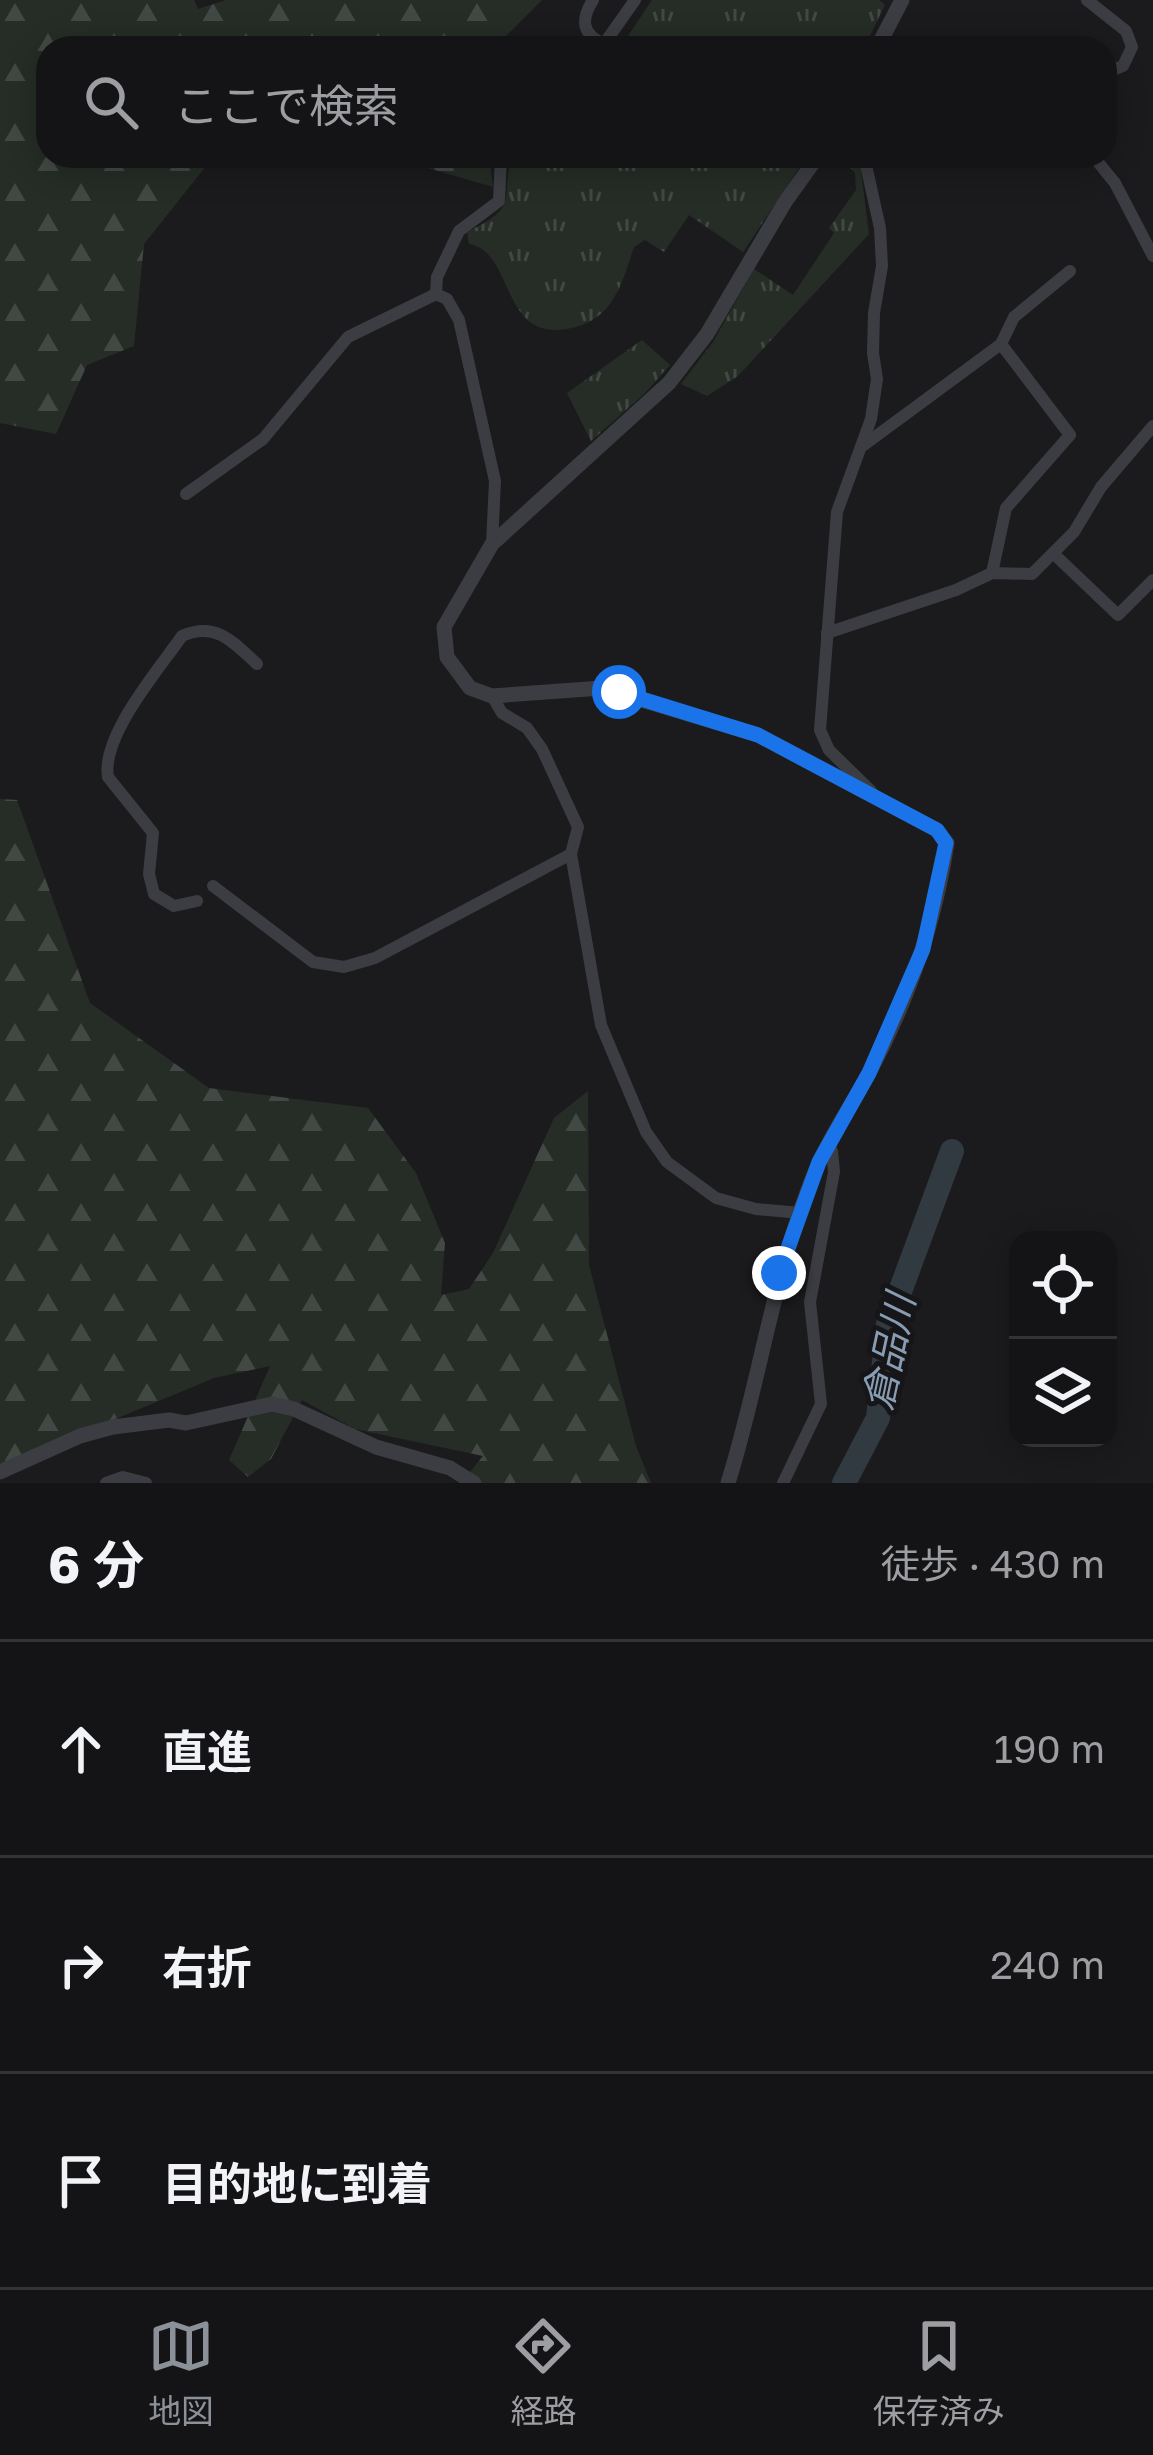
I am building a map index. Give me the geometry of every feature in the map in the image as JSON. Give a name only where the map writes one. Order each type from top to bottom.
[{"type":"street","points":[[591,36],[585,14],[593,0]]},
{"type":"street","points":[[612,36],[634,0]]},
{"type":"street","points":[[883,36],[902,0]]},
{"type":"street","points":[[1087,0],[1112,18],[1130,40],[1132,47],[1117,68]]},
{"type":"street","points":[[436,294],[437,277],[459,231],[499,201],[500,168]]},
{"type":"street","points":[[728,1483],[749,1417],[779,1273],[828,1147],[869,1073],[923,949],[946,843],[937,830],[758,735],[619,692],[584,689],[492,696],[470,688],[447,657],[444,627],[492,544],[669,383],[707,334],[809,168]]},
{"type":"street","points":[[868,168],[882,266],[872,353],[877,379],[863,446],[837,512],[820,730],[829,750],[876,796]]},
{"type":"street","points":[[1103,168],[1153,256]]},
{"type":"street","points":[[863,446],[1001,344],[1014,317],[1070,271]]},
{"type":"street","points":[[185,494],[263,439],[348,338],[436,294]]},
{"type":"street","points":[[436,294],[446,299],[459,320],[495,481],[492,544]]},
{"type":"street","points":[[992,573],[1006,508],[1070,434],[1001,344]]},
{"type":"street","points":[[827,633],[956,590],[992,573],[1033,574],[1055,555],[1101,487],[1153,426]]},
{"type":"street","points":[[1055,555],[1118,615],[1153,580]]},
{"type":"street","points":[[197,902],[174,906],[154,893],[149,874],[153,833],[108,778],[106,768],[126,718],[182,636],[195,630],[226,635],[256,664]]},
{"type":"street","points":[[492,696],[502,712],[526,728],[542,749],[578,827],[571,854],[601,1025],[646,1132],[667,1162],[716,1198],[756,1209],[801,1213]]},
{"type":"street","points":[[213,886],[313,962],[344,967],[375,958],[571,854]]},
{"type":"street","points":[[784,1483],[820,1404],[809,1302],[834,1172],[828,1147]]},
{"type":"street","points":[[0,1472],[80,1436],[113,1427],[170,1420],[186,1423],[272,1404],[294,1409],[376,1447],[450,1468],[475,1483]]},
{"type":"street","points":[[106,1483],[122,1477],[146,1483]]},
{"type":"green space","points":[[0,0],[194,0],[198,9],[226,0],[542,0],[506,36],[36,36],[36,168],[204,168],[144,244],[134,346],[87,365],[56,434],[0,423]]},
{"type":"green space","points":[[652,0],[879,0],[885,5],[870,36],[628,36]]},
{"type":"green space","points":[[428,168],[491,168],[493,187]]},
{"type":"green space","points":[[799,168],[743,252],[689,215],[664,252],[645,240],[634,247],[615,296],[600,315],[576,327],[551,330],[533,324],[521,312],[495,263],[469,244],[467,232],[502,208],[509,171]]},
{"type":"green space","points":[[850,168],[861,168],[869,234],[738,376],[707,396],[681,384],[713,342],[754,269],[793,295],[834,233],[829,228],[856,190]]},
{"type":"green space","points":[[642,340],[670,365],[591,441],[567,393]]},
{"type":"green space","points":[[0,799],[17,800],[90,1003],[209,1088],[368,1108],[416,1173],[445,1243],[441,1295],[469,1289],[493,1253],[554,1118],[588,1091],[589,1265],[636,1446],[651,1483],[461,1483],[483,1456],[355,1429],[302,1400],[271,1459],[248,1477],[229,1460],[270,1366],[214,1378],[0,1467]]},
{"type":"waterway","name":"倉品川","points":[[844,1483],[878,1418],[888,1324],[952,1151]]},
{"type":"route","points":[[619,692],[786,747],[937,830],[946,843],[923,949],[869,1073],[819,1162],[779,1273]]}]
